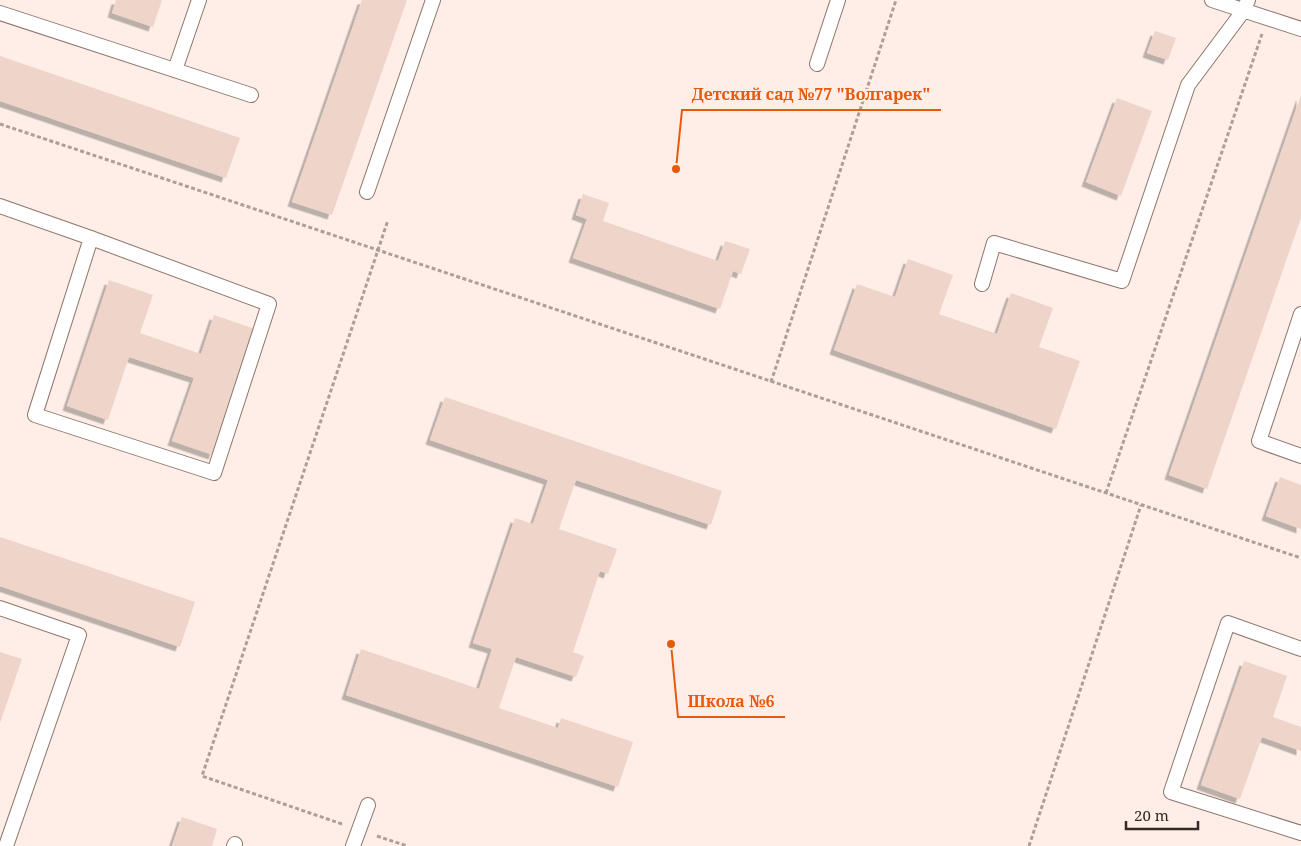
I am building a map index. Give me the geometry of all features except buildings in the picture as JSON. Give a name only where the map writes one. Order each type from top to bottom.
[{"type":"lane","points":[[174,70],[199,0]]},
{"type":"lane","points":[[367,192],[434,0]]},
{"type":"lane","points":[[817,64],[838,0]]},
{"type":"lane","points":[[1212,0],[1246,5],[1268,18],[1301,29]]},
{"type":"lane","points":[[982,284],[994,243],[1122,281],[1188,85],[1246,5]]},
{"type":"lane","points":[[0,13],[250,95]]},
{"type":"lane","points":[[0,206],[91,238],[269,304],[214,473],[35,415],[91,238]]},
{"type":"lane","points":[[1301,314],[1259,441],[1301,456]]},
{"type":"lane","points":[[0,608],[79,635],[6,846]]},
{"type":"lane","points":[[1301,649],[1228,622],[1171,792],[1301,833]]},
{"type":"lane","points":[[353,846],[368,805]]},
{"type":"path","points":[[771,382],[896,0]]},
{"type":"path","points":[[1106,493],[1268,18]]},
{"type":"path","points":[[0,124],[1301,558]]},
{"type":"path","points":[[388,220],[202,776],[407,846]]},
{"type":"path","points":[[1029,846],[1141,505]]},
{"type":"place","name":"Детский сад №77 \"Волгарек\"","points":[[676,169]]},
{"type":"place","name":"Школа №6","points":[[671,644]]}]
